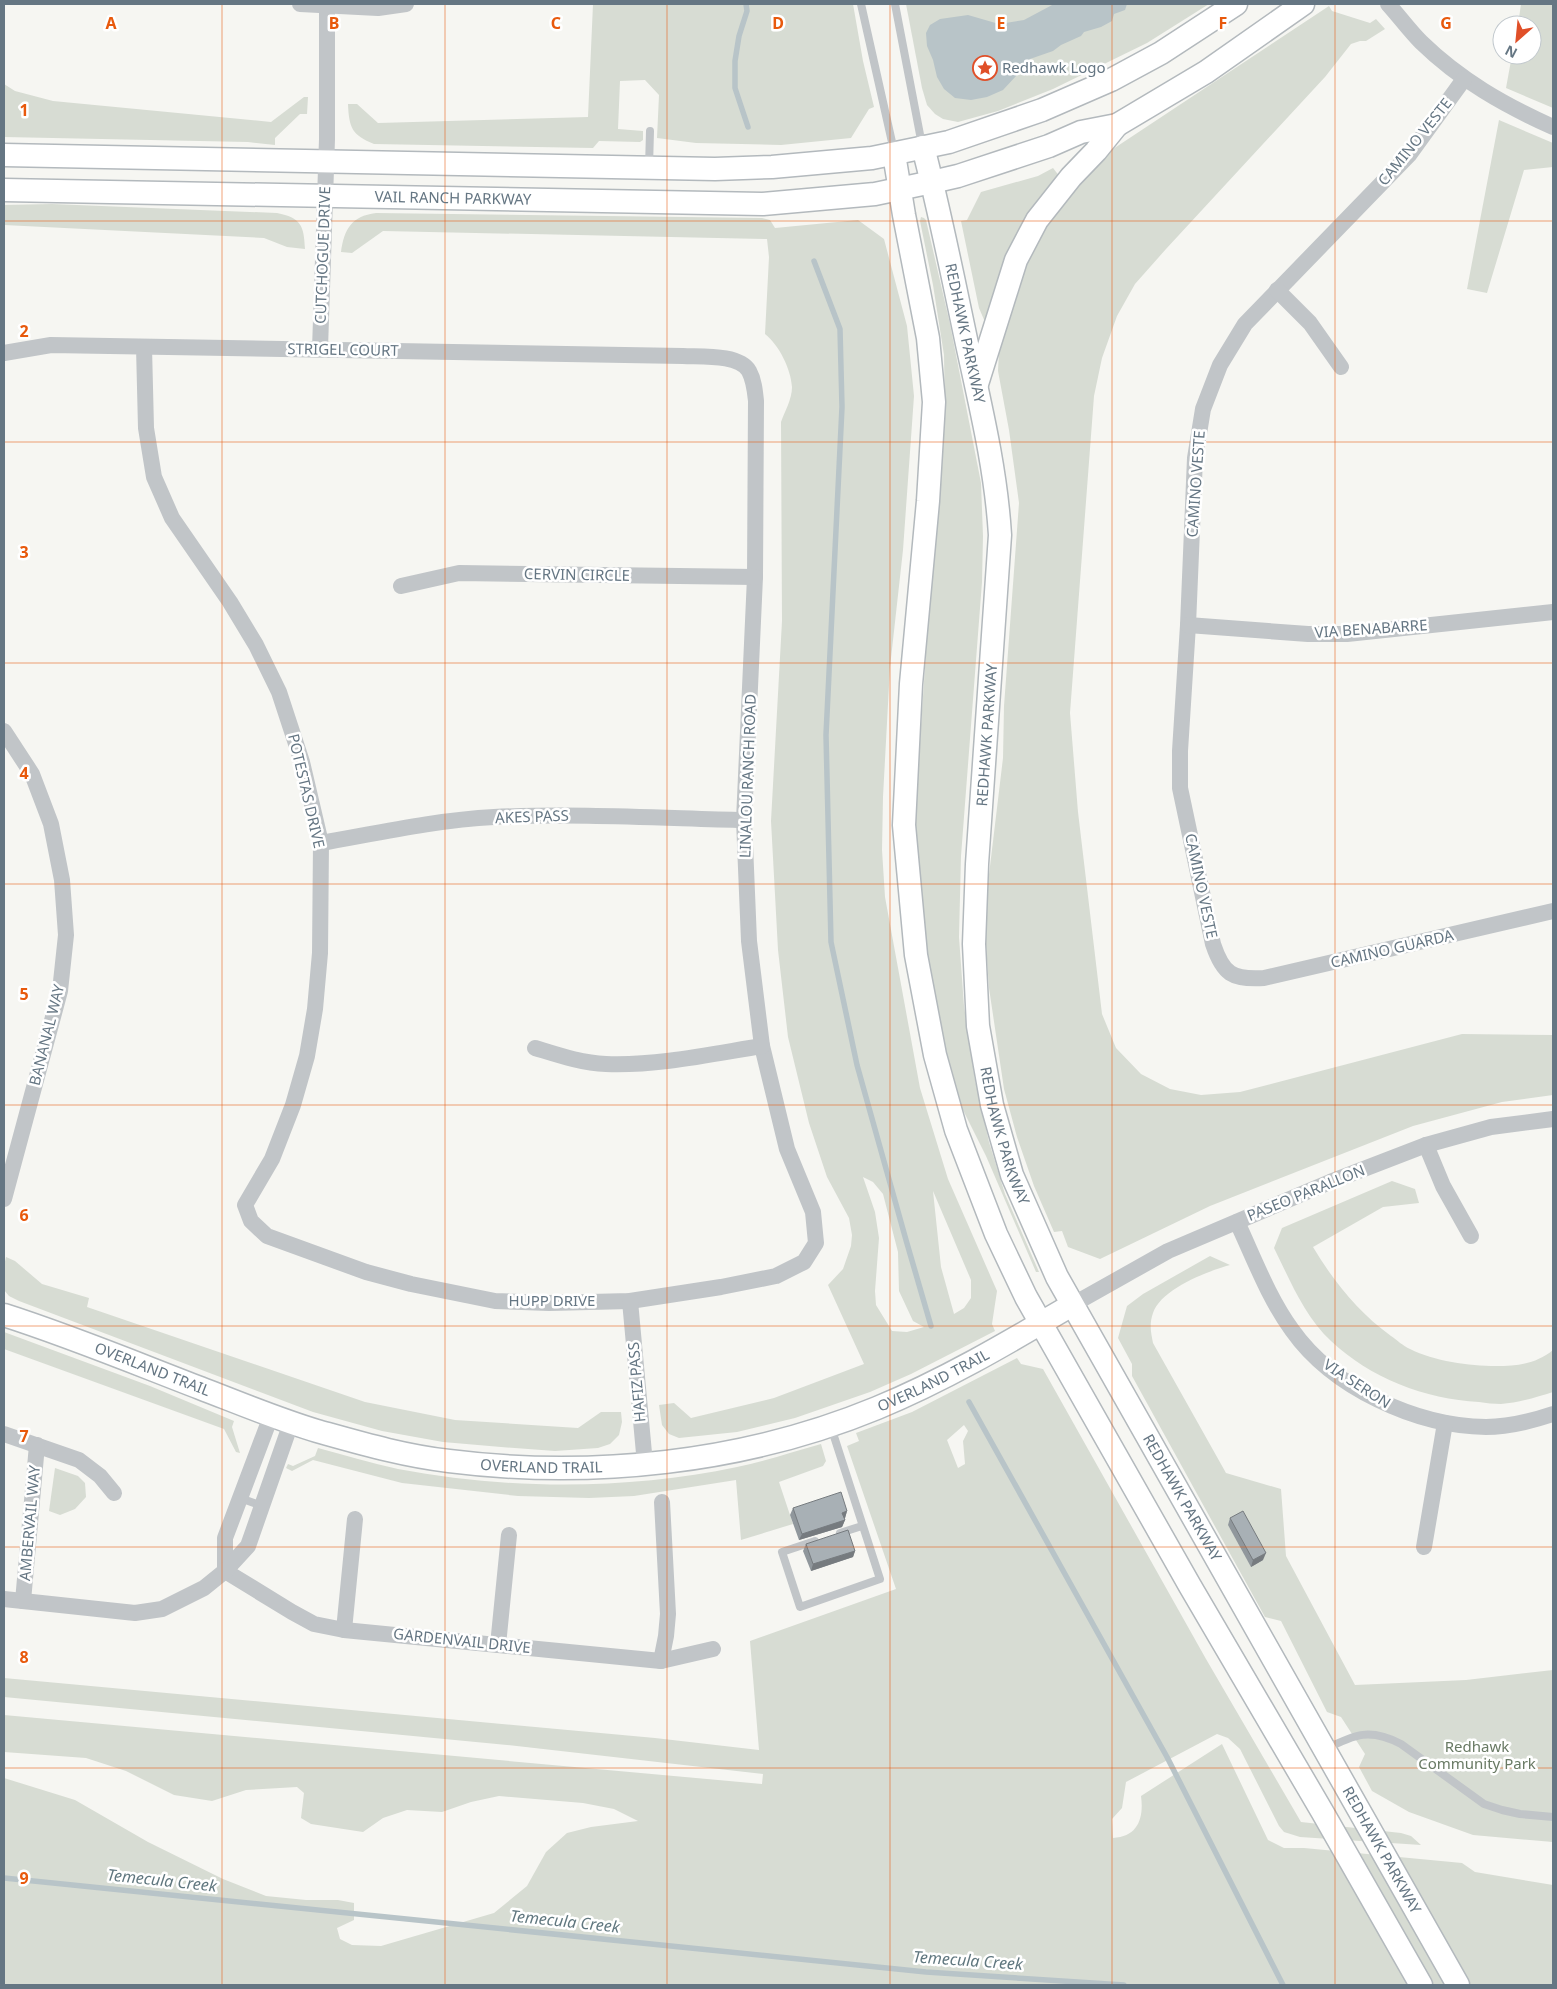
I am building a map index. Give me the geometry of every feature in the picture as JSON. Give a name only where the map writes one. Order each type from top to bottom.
[{"type":"main road","points":[[4,156],[649,167],[772,167],[872,158],[949,142],[1042,110],[1111,80],[1160,53],[1236,4]]},
{"type":"main road","points":[[900,189],[958,176],[1049,146],[1081,132],[1117,125],[1206,72],[1303,4]]},
{"type":"main road","points":[[977,384],[1016,260],[1037,220],[1071,177],[1096,152],[1117,125]]},
{"type":"main road","name":"REDHAWK PARKWAY","points":[[923,147],[977,384],[997,492],[1000,535],[976,874],[974,944],[978,1026],[992,1105],[1012,1175],[1057,1277],[1072,1305],[1458,1985]]},
{"type":"main road","points":[[894,154],[928,338],[934,402],[928,501],[911,684],[904,825],[916,955],[935,1055],[956,1130],[996,1234],[1041,1323],[1190,1586],[1421,1985]]},
{"type":"main road","name":"VAIL RANCH PARKWAY","points":[[4,190],[763,204],[875,194],[900,189]]},
{"type":"main road","name":"OVERLAND TRAIL","points":[[4,1315],[281,1419],[394,1451],[448,1461],[538,1468],[645,1464],[732,1451],[784,1439],[830,1425],[910,1394],[947,1376],[1072,1305]]},
{"type":"street","points":[[300,4],[327,4],[358,8],[378,8],[406,4]]},
{"type":"street","name":"CUTCHOGUE DRIVE","points":[[320,349],[326,161],[327,4]]},
{"type":"street","points":[[1388,4],[1419,40],[1464,80],[1513,109],[1553,127]]},
{"type":"street","name":"CAMINO VESTE","points":[[1230,974],[1219,962],[1213,944],[1180,788],[1180,751],[1196,458],[1203,409],[1220,365],[1245,324],[1403,161],[1464,80]]},
{"type":"street","points":[[1277,290],[1310,324],[1340,367]]},
{"type":"street","name":"STRIGEL COURT","points":[[4,353],[51,345],[683,356]]},
{"type":"street","name":"POTESTAS DRIVE","points":[[144,347],[146,428],[154,477],[172,518],[230,602],[256,646],[279,692],[302,762],[321,842],[320,953],[315,1008],[307,1056],[293,1105],[272,1159],[246,1206],[251,1221],[267,1236],[281,1241]]},
{"type":"street","name":"LINALOU RANCH ROAD","points":[[683,356],[737,360],[748,369],[754,384],[756,401],[755,576],[744,820],[749,941],[762,1046],[787,1149],[812,1212],[816,1243]]},
{"type":"street","name":"CERVIN CIRCLE","points":[[401,586],[459,573],[755,576]]},
{"type":"street","name":"VIA BENABARRE","points":[[1188,625],[1308,634],[1347,634],[1553,612]]},
{"type":"street","name":"BANANAL WAY","points":[[4,731],[32,774],[51,824],[62,880],[66,934],[60,991],[11,1141],[4,1199]]},
{"type":"street","name":"AKES PASS","points":[[321,842],[416,826],[493,817],[575,815],[744,820]]},
{"type":"street","name":"CAMINO GUARDA","points":[[1230,974],[1245,979],[1264,978],[1553,911]]},
{"type":"street","points":[[535,1048],[564,1058],[605,1064],[647,1062],[762,1046]]},
{"type":"street","name":"PASEO PARALLON","points":[[1072,1305],[1168,1250],[1330,1182],[1426,1145],[1491,1127],[1553,1120]]},
{"type":"street","points":[[1426,1145],[1442,1183],[1471,1236]]},
{"type":"street","name":"VIA SERON","points":[[1236,1222],[1269,1292],[1292,1331],[1319,1361],[1360,1390],[1398,1410],[1445,1423],[1487,1427],[1533,1420],[1553,1414]]},
{"type":"street","name":"HUPP DRIVE","points":[[281,1241],[366,1272],[411,1284],[495,1301],[549,1304],[630,1301],[776,1276],[804,1262],[816,1243]]},
{"type":"street","name":"HAFIZ PASS","points":[[630,1301],[645,1464]]},
{"type":"street","points":[[225,1571],[225,1538],[240,1498],[281,1419]]},
{"type":"street","points":[[4,1599],[135,1613],[162,1609],[204,1588],[225,1571],[248,1546],[262,1506],[281,1419]]},
{"type":"street","points":[[1424,1547],[1445,1423]]},
{"type":"street","points":[[4,1434],[79,1460],[100,1476],[114,1493]]},
{"type":"street","name":"AMBERVAIL WAY","points":[[23,1601],[37,1445]]},
{"type":"street","points":[[661,1661],[668,1614],[662,1502]]},
{"type":"street","points":[[344,1630],[355,1519]]},
{"type":"street","points":[[498,1645],[509,1535]]},
{"type":"street","name":"GARDENVAIL DRIVE","points":[[225,1571],[314,1624],[344,1630],[661,1661],[713,1649]]},
{"type":"lane","points":[[861,4],[894,154]]},
{"type":"lane","points":[[895,4],[923,147]]},
{"type":"lane","points":[[649,167],[650,131]]},
{"type":"lane","points":[[827,1538],[782,1552],[800,1606],[880,1579],[830,1425]]},
{"type":"lane","points":[[240,1498],[262,1506]]},
{"type":"lane","points":[[836,1535],[862,1526]]},
{"type":"lane","points":[[1324,1750],[1353,1736],[1370,1734],[1388,1737],[1401,1744],[1484,1804],[1520,1814],[1553,1817]]},
{"type":"green space","points":[[593,4],[853,4],[863,61],[874,107],[869,109],[851,138],[781,145],[696,143],[657,138],[659,95],[645,80],[620,81],[618,129],[643,131],[643,140],[640,142],[599,141],[593,148],[374,144],[356,134],[353,130],[349,119],[348,104],[357,104],[378,123],[588,117]]},
{"type":"green space","points":[[906,4],[1209,4],[1147,43],[1053,89],[998,111],[958,122],[943,119],[935,114],[927,105]]},
{"type":"green space","points":[[1521,4],[1553,4],[1553,108],[1506,88],[1510,65],[1542,65],[1542,15],[1519,15]]},
{"type":"green space","points":[[1329,6],[1332,11],[1370,23],[1376,19],[1385,29],[1366,41],[1351,44],[1325,77],[1135,284],[1117,316],[1102,358],[1094,396],[1070,713],[1078,812],[1102,1014],[1116,1048],[1141,1074],[1170,1089],[1201,1095],[1240,1092],[1462,1034],[1553,1035],[1553,1095],[1502,1102],[1413,1126],[1210,1206],[1100,1259],[1068,1247],[1062,1231],[1054,1232],[1034,1186],[1017,1137],[1004,1089],[989,988],[984,916],[1003,758],[1004,706],[1019,503],[1009,430],[998,371],[1000,330],[1010,295],[1040,234],[1076,184],[1110,151]]},
{"type":"green space","points":[[4,84],[15,91],[53,101],[271,122],[304,97],[308,97],[307,114],[300,114],[275,138],[275,145],[248,142],[4,137]]},
{"type":"green space","points":[[1499,120],[1553,143],[1553,167],[1524,170],[1487,293],[1467,289]]},
{"type":"green space","points":[[1053,168],[1060,177],[985,322],[979,308],[961,221],[967,220],[981,192],[1038,176]]},
{"type":"green space","points":[[52,204],[277,213],[291,217],[300,224],[304,234],[305,249],[287,247],[264,238],[4,225],[4,205]]},
{"type":"green space","points":[[376,213],[762,218],[770,220],[775,228],[858,220],[884,239],[907,326],[914,396],[903,550],[890,667],[883,797],[882,850],[885,897],[920,1088],[948,1179],[997,1291],[992,1324],[995,1331],[911,1374],[870,1392],[795,1418],[737,1432],[679,1438],[669,1434],[662,1425],[659,1405],[674,1403],[691,1418],[774,1398],[864,1364],[828,1285],[843,1269],[851,1246],[852,1235],[849,1218],[827,1177],[809,1123],[788,1037],[778,950],[771,821],[782,621],[781,422],[790,400],[792,387],[783,358],[775,344],[765,334],[769,257],[767,239],[383,231],[352,253],[341,252],[344,237],[350,225],[360,217]],"holes":[[[863,1177],[873,1182],[883,1194],[898,1252],[899,1291],[913,1321],[924,1327],[907,1332],[892,1331],[876,1305],[875,1291],[879,1238],[875,1212]],[[933,1191],[971,1280],[971,1298],[964,1308],[954,1314],[941,1267]]]},
{"type":"green space","points":[[921,217],[926,220],[950,324],[981,483],[982,582],[961,856],[959,937],[964,1006],[975,1080],[989,1142],[1005,1194],[1039,1272],[1036,1272],[986,1156],[961,1106],[942,1038],[925,949],[915,813],[945,420],[944,355],[933,285],[920,221]]},
{"type":"green space","points":[[1392,1181],[1415,1189],[1419,1203],[1383,1207],[1313,1247],[1338,1284],[1357,1307],[1379,1327],[1407,1348],[1430,1357],[1463,1364],[1504,1366],[1519,1365],[1533,1361],[1553,1350],[1553,1392],[1521,1401],[1501,1404],[1459,1400],[1419,1391],[1381,1376],[1363,1366],[1346,1354],[1321,1331],[1298,1297],[1274,1248],[1282,1228]]},
{"type":"green space","name":"Redhawk Community Park","points":[[1210,1256],[1230,1265],[1198,1276],[1165,1296],[1153,1313],[1151,1328],[1153,1343],[1226,1473],[1281,1489],[1286,1556],[1355,1685],[1466,1680],[1553,1670],[1553,1842],[1473,1835],[1409,1812],[1372,1791],[1359,1767],[1365,1754],[1341,1717],[1327,1712],[1281,1621],[1265,1617],[1132,1376],[1132,1364],[1118,1338],[1127,1306],[1143,1294]]},
{"type":"green space","points":[[6,1257],[15,1261],[42,1284],[89,1298],[87,1307],[365,1402],[455,1420],[578,1428],[601,1412],[621,1412],[622,1422],[619,1435],[610,1444],[598,1448],[555,1451],[501,1447],[443,1442],[382,1431],[313,1412],[9,1296],[4,1290]]},
{"type":"green space","points":[[4,1332],[150,1386],[234,1421],[232,1427],[240,1453],[236,1452],[224,1429],[4,1349]]},
{"type":"green space","points":[[1017,1358],[1021,1364],[1043,1369],[1206,1659],[1301,1822],[1401,1833],[1411,1836],[1421,1845],[1300,1837],[1284,1832],[1279,1826],[1240,1749],[1228,1738],[1217,1734],[1126,1782],[1122,1808],[1112,1819],[1113,1838],[1128,1834],[1138,1825],[1142,1804],[1141,1796],[1222,1744],[1268,1840],[1284,1848],[1304,1848],[1462,1863],[1475,1872],[1553,1885],[1553,1985],[4,1985],[4,1778],[75,1800],[148,1842],[223,1879],[266,1896],[306,1900],[338,1900],[354,1903],[354,1920],[337,1928],[340,1939],[352,1945],[381,1946],[494,1913],[527,1886],[546,1852],[567,1833],[591,1827],[638,1821],[614,1809],[583,1803],[499,1796],[471,1802],[442,1812],[407,1810],[383,1818],[363,1832],[311,1824],[301,1818],[304,1793],[297,1787],[246,1790],[212,1801],[174,1795],[126,1771],[86,1758],[4,1752],[4,1715],[762,1784],[763,1774],[507,1745],[4,1697],[4,1678],[655,1738],[759,1750],[750,1641],[896,1589],[847,1446],[859,1441],[856,1433],[912,1412]],"holes":[[[964,1425],[968,1431],[963,1441],[965,1464],[958,1468],[947,1440]]]},
{"type":"green space","points":[[821,1444],[826,1461],[823,1466],[779,1482],[793,1524],[741,1540],[736,1480],[634,1496],[589,1498],[518,1496],[402,1483],[313,1460],[292,1471],[286,1468],[288,1464],[293,1466],[315,1456],[318,1448],[398,1469],[440,1476],[482,1481],[568,1485],[653,1480],[695,1475],[737,1467]]},
{"type":"green space","points":[[55,1468],[78,1476],[85,1483],[86,1497],[75,1509],[60,1515],[49,1511]]},
{"type":"shaded area","points":[[1054,4],[1127,4],[1125,10],[1114,14],[1112,21],[1101,27],[1084,32],[1081,36],[1061,45],[1053,51],[1030,59],[1003,90],[987,97],[971,100],[955,98],[944,89],[937,77],[927,46],[926,33],[930,25],[940,19],[968,15],[999,24],[1024,20]]},
{"type":"building","points":[[841,1492],[847,1511],[842,1513],[845,1520],[802,1534],[793,1508]]},
{"type":"building","points":[[1243,1511],[1266,1553],[1253,1560],[1230,1518]]},
{"type":"building","points":[[848,1530],[855,1551],[813,1564],[806,1544]]},
{"type":"waterway","points":[[746,4],[747,11],[739,36],[735,61],[735,88],[748,127]]},
{"type":"waterway","points":[[814,261],[840,329],[842,407],[826,735],[831,942],[857,1065],[931,1326]]},
{"type":"waterway","points":[[969,1402],[1167,1757],[1283,1985]]},
{"type":"waterway","name":"Temecula Creek","points":[[4,1878],[926,1972],[1124,1985]]},
{"type":"place","name":"Redhawk Logo","points":[[985,68]]}]
